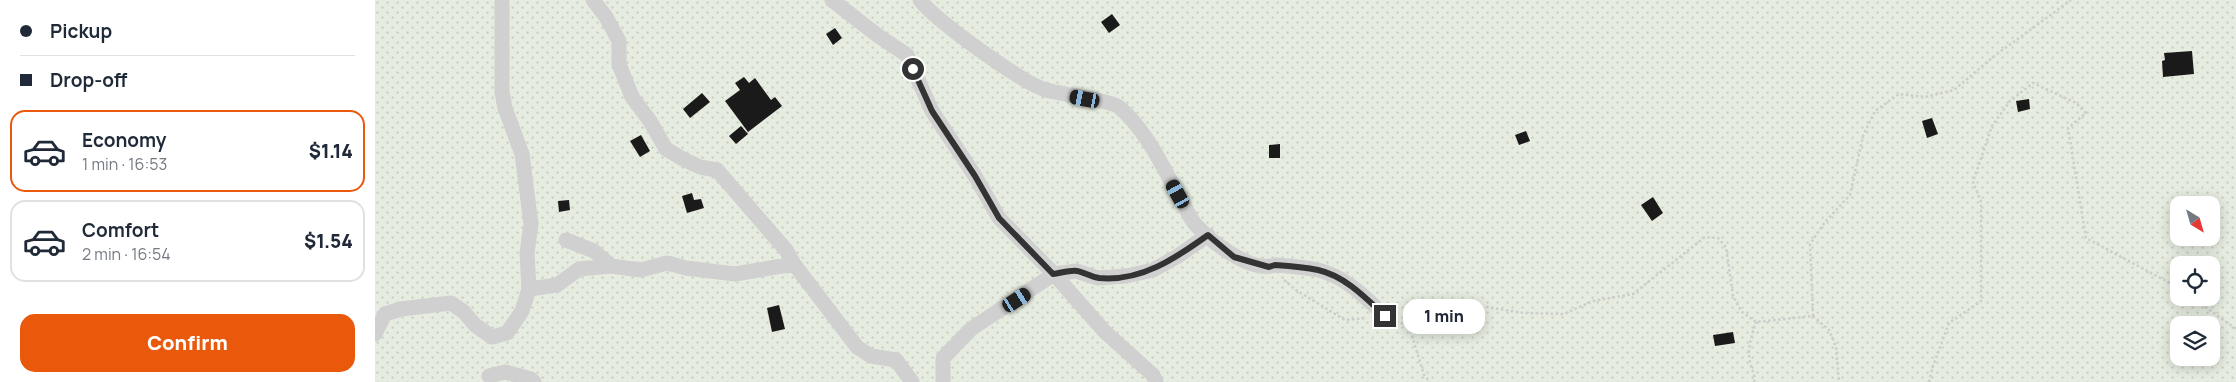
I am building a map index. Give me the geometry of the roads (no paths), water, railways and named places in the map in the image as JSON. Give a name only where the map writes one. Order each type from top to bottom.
[{"type":"street","points":[[375,334],[385,314],[401,309],[451,303],[464,312],[475,325],[492,337],[503,335],[522,311],[529,289],[527,254],[531,224],[522,154],[505,108],[502,92],[502,0]]},
{"type":"street","points":[[593,0],[606,17],[619,41],[619,64],[632,97],[650,121],[666,149],[700,167],[717,170],[786,250],[794,264],[857,348],[871,356],[896,360],[912,382]]},
{"type":"street","points":[[832,0],[877,35],[907,55],[932,111],[975,176],[999,218],[1105,332],[1153,376],[1156,382]]},
{"type":"street","points":[[920,0],[925,7],[958,34],[1018,75],[1043,89],[1117,105],[1147,138],[1195,223],[1234,257],[1269,267],[1275,265],[1319,270],[1340,278],[1385,316]]},
{"type":"street","points":[[943,382],[943,358],[971,329],[1053,274],[1076,271],[1098,278],[1127,276],[1153,270],[1178,256],[1208,235]]},
{"type":"street","points":[[566,240],[594,251],[611,266]]},
{"type":"street","points":[[529,289],[557,285],[579,269],[611,266],[641,270],[667,263],[686,268],[735,274],[794,264]]},
{"type":"street","points":[[489,376],[505,372],[531,379],[533,382]]}]
